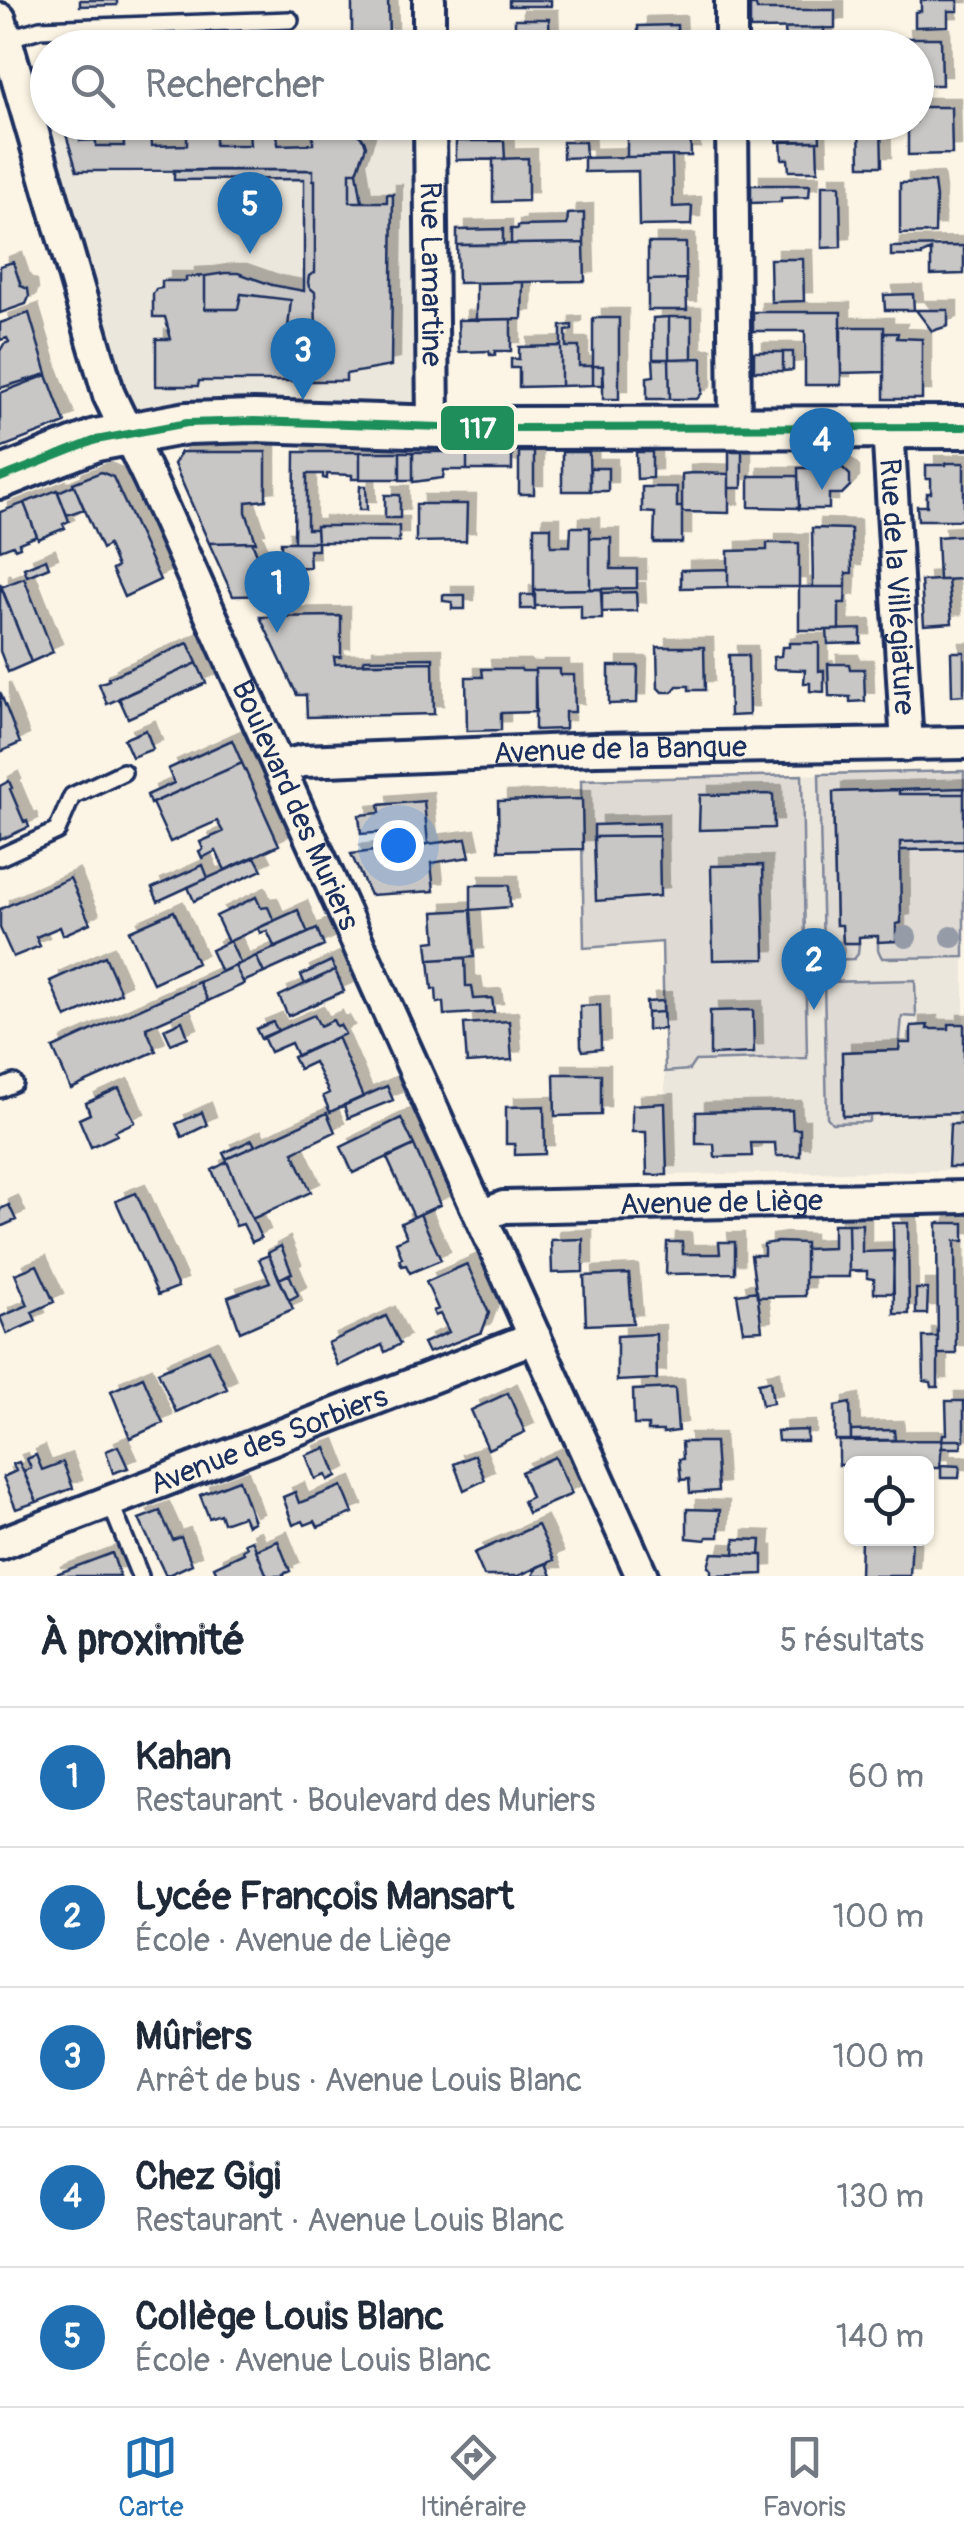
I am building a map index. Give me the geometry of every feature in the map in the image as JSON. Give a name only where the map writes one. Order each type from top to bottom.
[{"type":"main road","points":[[0,478],[96,440],[187,422],[473,428],[964,427]]},
{"type":"street","points":[[429,0],[430,30]]},
{"type":"street","points":[[731,0],[732,30]]},
{"type":"street","name":"Boulevard des Muriers","points":[[3,29],[30,122]]},
{"type":"street","name":"Boulevard des Muriers","points":[[35,140],[109,395],[642,1576]]},
{"type":"street","name":"Rue Lamartine","points":[[430,140],[433,425]]},
{"type":"street","points":[[732,140],[736,428]]},
{"type":"street","name":"Rue de la Villégiature","points":[[888,428],[907,745]]},
{"type":"street","name":"Avenue de la Banque","points":[[279,767],[302,761],[596,749],[964,743]]},
{"type":"street","name":"Avenue de Liège","points":[[481,1216],[504,1206],[964,1197]]},
{"type":"street","name":"Avenue des Sorbiers","points":[[0,1544],[535,1338]]},
{"type":"lane","points":[[3,29],[290,20]]},
{"type":"lane","points":[[0,857],[57,831],[72,796],[124,772]]},
{"type":"lane","points":[[110,1502],[140,1576]]},
{"type":"shaded area","points":[[37,140],[430,140],[433,425],[128,432]]},
{"type":"shaded area","points":[[964,771],[964,1170],[667,1175],[662,942],[584,948],[581,780]]},
{"type":"shaded area","points":[[964,771],[964,789],[833,792],[836,924],[842,925],[843,943],[859,943],[854,959],[826,955],[819,774]]},
{"type":"shaded area","points":[[802,775],[807,1058],[695,1061],[689,1070],[665,1072],[662,942],[584,948],[581,780]]},
{"type":"shaded area","points":[[964,849],[964,957],[882,958],[878,941],[896,941],[900,850]]},
{"type":"shaded area","points":[[915,980],[916,1017],[902,1016],[899,1050],[842,1052],[843,1116],[870,1115],[870,1120],[832,1123],[827,1117],[824,982]]},
{"type":"building","points":[[80,0],[117,0],[117,5],[80,6]]},
{"type":"building","points":[[352,0],[388,0],[389,30],[352,30]]},
{"type":"building","points":[[509,0],[551,0],[551,6],[509,6]]},
{"type":"building","points":[[921,0],[958,0],[958,11],[948,11],[948,26],[915,27],[915,12],[921,11]]},
{"type":"building","points":[[750,5],[756,5],[757,10],[835,10],[835,28],[750,29]]},
{"type":"building","points":[[515,19],[549,19],[549,30],[515,30]]},
{"type":"building","points":[[677,25],[677,30],[638,30],[638,26]]},
{"type":"building","points":[[934,38],[941,38],[942,85],[934,85]]},
{"type":"building","points":[[934,107],[951,107],[952,154],[908,155],[908,140],[934,140]]},
{"type":"building","points":[[68,140],[96,140],[96,146],[124,146],[124,140],[152,140],[152,146],[187,145],[187,140],[215,140],[215,145],[250,145],[250,140],[278,140],[278,145],[313,144],[313,140],[364,140],[366,146],[357,172],[350,172],[350,202],[387,202],[387,194],[393,194],[391,366],[346,374],[346,381],[199,381],[198,386],[156,386],[156,339],[171,339],[165,317],[153,317],[153,294],[162,288],[162,281],[205,276],[205,309],[238,309],[241,294],[291,300],[288,328],[316,331],[315,292],[308,282],[315,272],[313,170],[77,171]]},
{"type":"building","points":[[627,140],[691,140],[691,156],[627,157]]},
{"type":"building","points":[[777,140],[820,141],[777,142]]},
{"type":"building","points":[[859,140],[881,140],[882,166],[860,166]]},
{"type":"building","points":[[456,141],[504,141],[505,159],[456,160]]},
{"type":"building","points":[[781,141],[817,141],[818,171],[789,171],[788,159],[782,159]]},
{"type":"building","points":[[563,142],[585,142],[586,157],[563,158]]},
{"type":"building","points":[[672,156],[673,207],[692,206],[691,225],[639,226],[638,171],[584,172],[584,158]]},
{"type":"building","points":[[528,158],[528,201],[493,202],[493,159]]},
{"type":"building","points":[[174,170],[313,170],[315,272],[308,282],[315,292],[316,331],[288,328],[291,300],[241,294],[238,309],[205,309],[205,276],[238,273],[304,291],[304,179],[174,180]]},
{"type":"building","points":[[350,172],[357,172],[362,202],[350,202]]},
{"type":"building","points":[[934,182],[935,233],[900,234],[900,183]]},
{"type":"building","points":[[751,185],[810,185],[809,197],[751,203]]},
{"type":"building","points":[[822,185],[840,185],[841,247],[822,248]]},
{"type":"building","points":[[584,213],[584,243],[511,244],[511,229],[518,226],[567,225],[568,214]]},
{"type":"building","points":[[503,229],[503,245],[457,245],[457,230]]},
{"type":"building","points":[[584,243],[585,281],[458,283],[457,245]]},
{"type":"building","points":[[648,243],[686,243],[686,279],[648,280]]},
{"type":"building","points":[[964,246],[964,274],[931,275],[931,250],[922,256],[891,256],[891,247]]},
{"type":"building","points":[[770,259],[803,259],[804,301],[771,302]]},
{"type":"building","points":[[13,262],[29,297],[26,304],[0,313],[0,266]]},
{"type":"building","points":[[686,279],[687,310],[648,310],[648,280]]},
{"type":"building","points":[[523,282],[522,319],[476,320],[476,283]]},
{"type":"building","points":[[913,294],[914,310],[885,310],[884,295]]},
{"type":"building","points":[[916,310],[948,310],[948,326],[932,331]]},
{"type":"building","points":[[753,312],[841,312],[841,385],[805,385],[805,331],[753,331]]},
{"type":"building","points":[[29,313],[47,374],[0,388],[0,351],[9,342],[7,338],[0,340],[0,323]]},
{"type":"building","points":[[669,317],[692,317],[692,359],[669,359]]},
{"type":"building","points":[[669,317],[669,359],[653,359],[653,318]]},
{"type":"building","points":[[593,318],[619,318],[619,399],[603,399],[603,366],[593,366]]},
{"type":"building","points":[[511,319],[511,351],[495,351],[495,355],[489,351],[459,352],[458,320]]},
{"type":"building","points":[[572,325],[572,330],[566,331],[566,347],[579,347],[579,366],[593,366],[593,385],[561,386],[561,326]]},
{"type":"building","points":[[840,327],[884,327],[884,372],[841,373]]},
{"type":"building","points":[[884,333],[922,339],[922,399],[884,399]]},
{"type":"building","points":[[561,346],[561,386],[519,387],[519,368],[511,368],[511,359],[519,359],[519,347]]},
{"type":"building","points":[[754,352],[783,352],[783,371],[754,371]]},
{"type":"building","points":[[783,352],[793,352],[793,370],[783,371]]},
{"type":"building","points":[[702,358],[702,393],[697,399],[670,399],[669,359]]},
{"type":"building","points":[[653,359],[669,359],[670,399],[647,399],[647,377],[654,376]]},
{"type":"building","points":[[593,366],[603,366],[604,385],[593,385]]},
{"type":"building","points":[[47,375],[65,423],[0,448],[0,393]]},
{"type":"building","points":[[729,451],[742,451],[742,488],[729,488]]},
{"type":"building","points":[[181,452],[266,452],[266,500],[246,502],[256,542],[209,543],[174,464]]},
{"type":"building","points":[[295,452],[360,452],[360,479],[352,479],[352,475],[327,474],[327,479],[323,474],[307,474],[307,529],[316,529],[317,542],[294,542]]},
{"type":"building","points":[[360,452],[400,452],[400,479],[360,479]]},
{"type":"building","points":[[400,452],[413,452],[413,480],[400,480]]},
{"type":"building","points":[[413,452],[467,452],[467,470],[444,470],[443,478],[413,482]]},
{"type":"building","points":[[467,452],[512,452],[512,470],[467,470]]},
{"type":"building","points":[[519,452],[534,452],[534,494],[519,494]]},
{"type":"building","points":[[562,452],[589,452],[590,491],[562,491]]},
{"type":"building","points":[[636,452],[652,452],[652,478],[637,479]]},
{"type":"building","points":[[964,463],[964,520],[918,520],[917,506],[927,506],[927,493],[931,493],[926,465]]},
{"type":"building","points":[[590,468],[608,468],[608,491],[590,491]]},
{"type":"building","points":[[798,468],[821,468],[820,474],[827,474],[826,468],[843,468],[850,475],[850,486],[842,494],[829,494],[829,509],[799,509]]},
{"type":"building","points":[[101,472],[113,477],[160,580],[124,597],[112,570],[117,567],[108,545],[102,549],[73,483]]},
{"type":"building","points":[[682,474],[729,474],[729,513],[682,512]]},
{"type":"building","points":[[749,476],[798,476],[799,508],[749,507]]},
{"type":"building","points":[[74,485],[84,509],[67,515],[58,492]]},
{"type":"building","points":[[360,486],[366,486],[367,510],[359,510]]},
{"type":"building","points":[[642,487],[677,487],[677,507],[682,507],[682,543],[654,543],[655,513],[642,512]]},
{"type":"building","points":[[57,490],[69,521],[63,524],[65,528],[38,539],[24,503]]},
{"type":"building","points":[[385,495],[400,495],[400,518],[385,518]]},
{"type":"building","points":[[24,503],[37,536],[19,543],[20,547],[15,549],[13,545],[0,550],[0,512]]},
{"type":"building","points":[[416,504],[467,504],[466,541],[416,542]]},
{"type":"building","points":[[316,526],[399,526],[399,542],[317,542]]},
{"type":"building","points":[[534,527],[551,527],[551,546],[570,546],[571,527],[590,527],[590,589],[534,590]]},
{"type":"building","points":[[812,528],[851,529],[852,573],[846,573],[846,587],[813,587]]},
{"type":"building","points":[[964,535],[964,579],[939,580],[937,537]]},
{"type":"building","points":[[590,538],[611,538],[611,569],[637,569],[637,588],[590,589]]},
{"type":"building","points":[[252,542],[271,588],[284,588],[283,595],[233,596],[209,543]]},
{"type":"building","points":[[281,542],[318,542],[318,550],[309,550],[310,567],[281,568]]},
{"type":"building","points":[[767,543],[799,543],[799,587],[728,587],[728,551],[767,550]]},
{"type":"building","points":[[46,559],[49,567],[27,576],[24,568]]},
{"type":"building","points":[[728,569],[728,587],[681,588],[681,570]]},
{"type":"building","points":[[24,578],[53,652],[31,662],[1,587]]},
{"type":"building","points":[[948,580],[952,623],[924,625],[921,581]]},
{"type":"building","points":[[0,583],[31,662],[8,672],[0,651]]},
{"type":"building","points":[[799,587],[846,587],[845,603],[839,603],[839,630],[799,630]]},
{"type":"building","points":[[602,589],[602,619],[581,619],[581,605],[535,606],[534,590]]},
{"type":"building","points":[[636,592],[637,611],[602,612],[601,593]]},
{"type":"building","points":[[443,595],[465,595],[465,609],[452,609],[452,602],[443,601]]},
{"type":"building","points":[[521,595],[535,595],[535,609],[521,609]]},
{"type":"building","points":[[341,616],[341,657],[334,657],[335,664],[433,662],[434,714],[307,717],[306,695],[297,695],[260,617]]},
{"type":"building","points":[[861,629],[861,643],[828,644],[827,630]]},
{"type":"building","points":[[188,643],[197,663],[107,704],[99,684]]},
{"type":"building","points":[[789,643],[819,643],[824,692],[810,691],[810,683],[804,683],[805,670],[774,669],[773,657],[781,656],[782,647],[789,647]]},
{"type":"building","points":[[657,647],[704,647],[705,690],[677,686],[672,692],[662,692],[658,688]]},
{"type":"building","points":[[951,652],[964,652],[964,695],[952,696]]},
{"type":"building","points":[[729,655],[748,655],[749,715],[730,716]]},
{"type":"building","points":[[433,658],[433,662],[364,663],[364,659]]},
{"type":"building","points":[[197,663],[206,683],[128,718],[119,698]]},
{"type":"building","points":[[828,664],[864,669],[865,701],[850,702],[850,697],[829,696]]},
{"type":"building","points":[[609,666],[638,666],[637,703],[609,704]]},
{"type":"building","points":[[482,669],[535,671],[536,712],[501,713],[501,730],[467,731],[466,677],[483,677]]},
{"type":"building","points":[[535,669],[560,669],[560,675],[574,675],[575,712],[565,712],[565,729],[535,730]]},
{"type":"building","points":[[0,692],[20,743],[0,752]]},
{"type":"building","points":[[146,730],[153,749],[132,757],[124,739]]},
{"type":"building","points":[[232,740],[242,763],[150,804],[147,795],[174,783],[168,769]]},
{"type":"building","points":[[242,763],[279,845],[225,870],[216,851],[202,858],[199,851],[203,849],[200,842],[223,832],[217,821],[170,842],[152,803]]},
{"type":"building","points":[[9,781],[29,827],[0,840],[0,786]]},
{"type":"building","points":[[964,788],[964,794],[899,794],[899,790]]},
{"type":"building","points":[[899,790],[899,794],[964,794],[964,840],[900,842],[901,923],[896,924],[896,941],[878,942],[878,936],[873,936],[859,937],[859,943],[843,943],[842,925],[836,925],[833,792]]},
{"type":"building","points":[[773,794],[774,828],[699,830],[700,795]]},
{"type":"building","points":[[582,799],[583,849],[499,851],[498,801]]},
{"type":"building","points":[[424,801],[428,844],[389,849],[388,832],[361,834],[359,815],[380,813],[379,805]]},
{"type":"building","points":[[659,823],[659,836],[594,837],[594,825]]},
{"type":"building","points":[[659,836],[660,896],[596,901],[594,837]]},
{"type":"building","points":[[466,839],[470,857],[431,863],[434,891],[370,895],[351,854]]},
{"type":"building","points":[[964,840],[964,849],[900,850],[900,842]]},
{"type":"building","points":[[255,857],[262,870],[194,901],[188,887]]},
{"type":"building","points":[[203,865],[208,878],[158,901],[152,888]]},
{"type":"building","points":[[763,865],[765,959],[713,960],[711,866]]},
{"type":"building","points":[[70,878],[90,923],[63,935],[60,927],[36,937],[40,946],[13,957],[0,928],[0,909]]},
{"type":"building","points":[[471,885],[509,885],[510,907],[471,910]]},
{"type":"building","points":[[256,897],[261,908],[268,907],[274,921],[228,942],[216,916]]},
{"type":"building","points":[[298,910],[308,933],[275,948],[267,931],[260,933],[258,928]]},
{"type":"building","points":[[471,910],[474,957],[429,960],[427,942],[436,941],[434,912]]},
{"type":"building","points":[[174,911],[197,963],[153,983],[129,931]]},
{"type":"building","points":[[317,929],[324,946],[264,973],[256,956]]},
{"type":"building","points":[[230,941],[240,963],[221,972],[211,950]]},
{"type":"building","points":[[105,956],[121,993],[66,1018],[50,981]]},
{"type":"building","points":[[256,956],[264,973],[243,982],[235,966]]},
{"type":"building","points":[[465,958],[466,986],[472,986],[474,999],[492,998],[494,1012],[444,1015],[443,1002],[437,1003],[429,960]]},
{"type":"building","points":[[331,961],[335,970],[305,984],[301,975]]},
{"type":"building","points":[[235,966],[244,984],[208,1001],[199,982]]},
{"type":"building","points":[[335,970],[344,991],[288,1016],[279,996]]},
{"type":"building","points":[[199,982],[208,1001],[146,1028],[156,1051],[71,1089],[53,1048]]},
{"type":"building","points":[[663,1001],[663,1012],[647,1013],[646,1002]]},
{"type":"building","points":[[600,1005],[601,1049],[583,1051],[580,1006]]},
{"type":"building","points":[[753,1010],[754,1053],[710,1055],[710,1011]]},
{"type":"building","points":[[663,1012],[664,1029],[647,1030],[647,1013]]},
{"type":"building","points":[[314,1015],[320,1026],[333,1020],[345,1034],[297,1056],[291,1043],[270,1052],[263,1037]]},
{"type":"building","points":[[182,1021],[188,1037],[171,1044],[164,1029]]},
{"type":"building","points":[[509,1021],[512,1060],[467,1063],[464,1024]]},
{"type":"building","points":[[273,1022],[278,1031],[261,1039],[256,1029]]},
{"type":"building","points":[[949,1024],[964,1024],[964,1113],[843,1116],[842,1052],[899,1050],[900,1043],[911,1043],[911,1026],[949,1029]]},
{"type":"building","points":[[337,1037],[363,1097],[330,1112],[323,1096],[329,1093],[314,1062],[299,1069],[293,1057]]},
{"type":"building","points":[[554,1074],[601,1074],[601,1115],[555,1116]]},
{"type":"building","points":[[387,1086],[393,1100],[348,1118],[344,1105]]},
{"type":"building","points":[[119,1088],[135,1122],[91,1147],[79,1119],[90,1114],[86,1103]]},
{"type":"building","points":[[665,1103],[667,1175],[647,1175],[646,1132],[632,1132],[632,1105]]},
{"type":"building","points":[[544,1106],[545,1154],[515,1155],[515,1144],[506,1144],[506,1107]]},
{"type":"building","points":[[792,1110],[793,1129],[800,1129],[800,1156],[776,1156],[775,1143],[751,1143],[752,1156],[715,1157],[714,1144],[696,1144],[696,1112]]},
{"type":"building","points":[[202,1112],[207,1125],[182,1137],[176,1124]]},
{"type":"building","points":[[327,1113],[335,1132],[293,1152],[311,1192],[252,1219],[226,1159]]},
{"type":"building","points":[[401,1118],[414,1145],[353,1173],[341,1147]]},
{"type":"building","points":[[950,1124],[964,1124],[964,1167],[948,1167]]},
{"type":"building","points":[[252,1140],[255,1146],[226,1159],[223,1153]]},
{"type":"building","points":[[414,1145],[440,1205],[414,1217],[387,1158]]},
{"type":"building","points":[[227,1162],[261,1238],[252,1242],[243,1224],[236,1226],[212,1170]]},
{"type":"building","points":[[136,1193],[178,1287],[158,1295],[116,1201]]},
{"type":"building","points":[[9,1205],[16,1220],[0,1227],[0,1209]]},
{"type":"building","points":[[420,1214],[441,1260],[410,1273],[406,1265],[402,1266],[396,1242],[407,1237],[401,1223]]},
{"type":"building","points":[[893,1223],[908,1223],[909,1314],[894,1314]]},
{"type":"building","points":[[937,1223],[964,1223],[964,1241],[955,1241],[956,1354],[938,1354]]},
{"type":"building","points":[[833,1224],[848,1224],[849,1277],[805,1277],[805,1249],[833,1248]]},
{"type":"building","points":[[848,1224],[862,1224],[862,1252],[894,1251],[893,1293],[874,1293],[874,1279],[867,1278],[867,1271],[849,1271]]},
{"type":"building","points":[[583,1239],[583,1272],[552,1273],[551,1240]]},
{"type":"building","points":[[667,1242],[682,1242],[683,1254],[720,1254],[719,1242],[735,1242],[735,1273],[666,1274]]},
{"type":"building","points":[[805,1243],[805,1296],[757,1297],[751,1255],[764,1255],[764,1244]]},
{"type":"building","points":[[281,1246],[292,1273],[279,1279],[268,1253]]},
{"type":"building","points":[[269,1255],[293,1309],[240,1332],[228,1297],[270,1282],[259,1259]]},
{"type":"building","points":[[467,1264],[489,1313],[482,1332],[428,1353],[423,1343],[449,1332],[440,1314],[435,1316],[433,1311],[438,1309],[426,1282]]},
{"type":"building","points":[[37,1265],[54,1302],[32,1312],[36,1321],[7,1334],[0,1317],[28,1305],[15,1274]]},
{"type":"building","points":[[289,1274],[298,1295],[289,1300],[279,1279]]},
{"type":"building","points":[[629,1274],[633,1323],[586,1325],[584,1276]]},
{"type":"building","points":[[916,1289],[928,1289],[927,1314],[916,1314]]},
{"type":"building","points":[[757,1291],[762,1330],[743,1331],[737,1294]]},
{"type":"building","points":[[386,1316],[400,1344],[385,1352],[382,1345],[338,1366],[328,1343]]},
{"type":"building","points":[[656,1334],[657,1379],[617,1381],[617,1336]]},
{"type":"building","points":[[923,1337],[938,1337],[938,1387],[924,1381]]},
{"type":"building","points":[[209,1350],[227,1389],[176,1412],[158,1372]]},
{"type":"building","points":[[143,1377],[163,1423],[130,1438],[111,1391]]},
{"type":"building","points":[[770,1381],[773,1403],[762,1405],[758,1383]]},
{"type":"building","points":[[675,1388],[678,1431],[648,1431],[648,1425],[634,1425],[633,1390]]},
{"type":"building","points":[[508,1393],[525,1432],[488,1449],[471,1410]]},
{"type":"building","points":[[946,1401],[964,1401],[964,1440],[942,1440],[943,1434],[947,1434]]},
{"type":"building","points":[[850,1403],[851,1440],[835,1440],[835,1406]]},
{"type":"building","points":[[807,1430],[807,1441],[778,1441],[777,1431]]},
{"type":"building","points":[[894,1430],[895,1440],[851,1440],[851,1431]]},
{"type":"building","points":[[942,1440],[940,1468],[934,1468],[934,1456],[844,1456],[844,1465],[839,1465],[839,1441]]},
{"type":"building","points":[[942,1440],[962,1440],[961,1448],[942,1448]]},
{"type":"building","points":[[682,1442],[715,1442],[718,1491],[690,1493],[689,1479],[681,1480]]},
{"type":"building","points":[[118,1446],[128,1468],[113,1473],[106,1451]]},
{"type":"building","points":[[326,1448],[337,1476],[315,1479],[306,1455]]},
{"type":"building","points":[[36,1455],[42,1470],[63,1462],[73,1488],[37,1502],[24,1472],[31,1468],[27,1459]]},
{"type":"building","points":[[475,1455],[485,1480],[464,1490],[454,1464]]},
{"type":"building","points":[[555,1457],[572,1494],[528,1513],[523,1501],[531,1497],[521,1472]]},
{"type":"building","points":[[19,1462],[37,1502],[16,1509],[3,1477],[16,1471],[13,1464]]},
{"type":"building","points":[[941,1465],[960,1466],[959,1478],[941,1478]]},
{"type":"building","points":[[239,1480],[254,1522],[247,1525],[243,1516],[223,1523],[220,1514],[209,1518],[200,1495]]},
{"type":"building","points":[[342,1486],[353,1513],[318,1527],[315,1521],[293,1525],[283,1497],[295,1492],[299,1503]]},
{"type":"building","points":[[687,1509],[720,1510],[719,1537],[687,1538]]},
{"type":"building","points":[[160,1511],[173,1540],[181,1537],[192,1564],[166,1576],[139,1519]]},
{"type":"building","points":[[538,1525],[554,1560],[518,1576],[484,1576],[474,1553]]},
{"type":"building","points":[[735,1539],[761,1540],[760,1555],[734,1554]]},
{"type":"building","points":[[252,1540],[267,1576],[218,1576],[214,1567],[244,1553],[245,1543]]},
{"type":"building","points":[[278,1541],[290,1571],[284,1576],[267,1576],[256,1550]]},
{"type":"building","points":[[861,1546],[912,1546],[910,1576],[860,1576]]},
{"type":"building","points":[[112,1553],[120,1576],[51,1576]]},
{"type":"building","points":[[712,1553],[763,1555],[763,1574],[711,1576],[708,1567]]},
{"type":"building","points":[[547,1563],[552,1576],[533,1576],[537,1567]]},
{"type":"transit line","name":"117","points":[[0,478],[96,440],[187,423],[254,421],[473,428],[964,427]]},
{"type":"place","name":"Collège Louis Blanc","points":[[250,254]]},
{"type":"place","name":"Mûriers","points":[[303,400]]},
{"type":"place","name":"Chez Gigi","points":[[822,490]]},
{"type":"place","name":"Kahan","points":[[277,633]]},
{"type":"place","name":"Lycée François Mansart","points":[[814,1010]]}]
